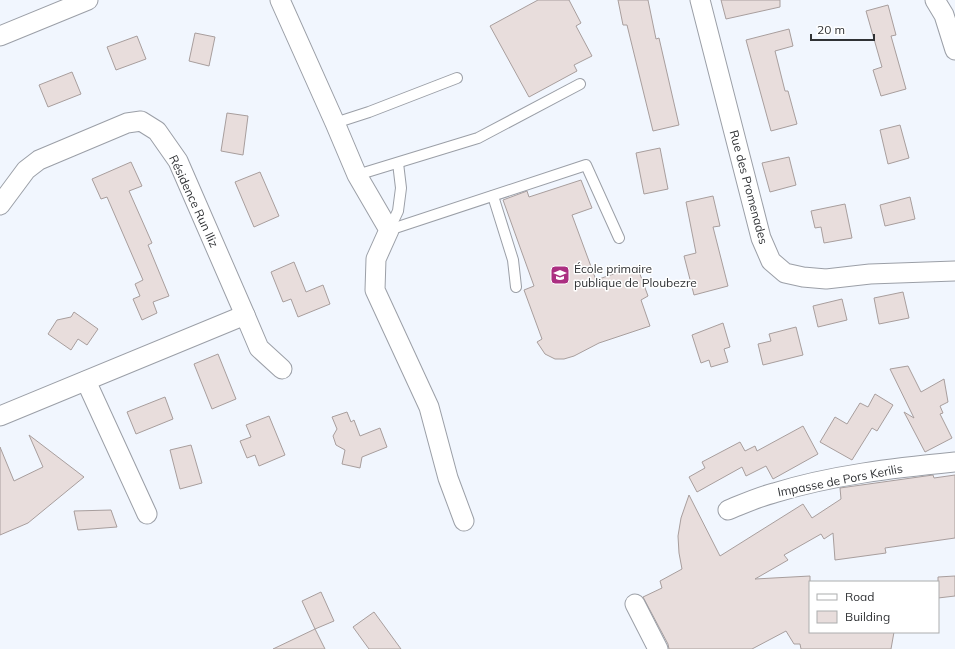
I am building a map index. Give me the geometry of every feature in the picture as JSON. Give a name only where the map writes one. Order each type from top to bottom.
[{"type":"street","points":[[0,36],[88,0]]},
{"type":"street","points":[[280,0],[335,123],[356,176],[389,230],[376,259],[375,290],[429,407],[448,478],[464,521]]},
{"type":"street","name":"Rue des Promenades","points":[[700,0],[759,231],[771,261],[785,273],[826,279],[870,274],[955,271]]},
{"type":"street","points":[[935,0],[944,15],[955,50]]},
{"type":"street","name":"Résidence Run Iliz","points":[[0,206],[26,170],[39,160],[127,123],[141,121],[157,130],[178,161],[259,348],[282,369]]},
{"type":"street","points":[[0,416],[244,315]]},
{"type":"street","points":[[86,381],[147,514]]},
{"type":"street","name":"Impasse de Pors Kerilis","points":[[728,510],[773,493],[823,481],[891,469],[955,462]]},
{"type":"street","points":[[636,612],[658,649]]},
{"type":"lane","points":[[335,123],[369,112],[457,78]]},
{"type":"lane","points":[[356,176],[478,138],[580,84]]},
{"type":"lane","points":[[389,230],[398,211],[401,188],[398,163]]},
{"type":"lane","points":[[389,230],[586,165],[618,238]]},
{"type":"lane","points":[[493,196],[513,260],[516,287]]},
{"type":"building","points":[[538,0],[569,0],[581,23],[576,26],[592,56],[574,65],[577,71],[529,97],[490,26]]},
{"type":"building","points":[[618,0],[648,0],[656,39],[659,38],[679,125],[653,131],[627,25],[623,25]]},
{"type":"building","points":[[721,0],[780,0],[780,7],[726,19]]},
{"type":"building","points":[[888,5],[896,35],[891,36],[906,89],[881,96],[873,70],[882,67],[866,11]]},
{"type":"building","points":[[789,29],[793,46],[775,51],[785,91],[788,91],[797,124],[771,131],[746,40]]},
{"type":"building","points":[[195,33],[215,37],[209,66],[189,61]]},
{"type":"building","points":[[137,36],[146,59],[116,70],[107,47]]},
{"type":"building","points":[[72,72],[81,94],[48,107],[39,85]]},
{"type":"building","points":[[227,113],[248,116],[243,155],[221,151]]},
{"type":"building","points":[[900,125],[909,158],[888,164],[880,130]]},
{"type":"building","points":[[660,148],[668,189],[644,194],[636,153]]},
{"type":"building","points":[[789,157],[796,185],[770,192],[762,163]]},
{"type":"building","points":[[131,162],[142,186],[129,191],[152,243],[148,245],[169,296],[153,302],[157,313],[142,320],[133,299],[140,296],[135,284],[143,280],[107,197],[101,199],[92,179]]},
{"type":"building","points":[[260,172],[279,216],[254,227],[235,182]]},
{"type":"building","name":"École primaire publique de Ploubezre","points":[[581,180],[592,208],[572,215],[596,280],[637,266],[648,296],[641,300],[650,326],[599,343],[574,356],[564,359],[555,359],[545,354],[537,342],[542,339],[524,290],[534,286],[503,200],[527,191],[529,197]]},
{"type":"building","points":[[713,196],[720,226],[713,227],[728,286],[694,295],[684,256],[696,253],[686,202]]},
{"type":"building","points":[[910,197],[915,219],[885,226],[880,205]]},
{"type":"building","points":[[845,204],[852,238],[824,243],[821,227],[815,228],[811,211]]},
{"type":"building","points":[[294,262],[306,292],[323,285],[330,304],[298,317],[291,299],[283,302],[271,272]]},
{"type":"building","points":[[903,292],[909,318],[879,324],[874,298]]},
{"type":"building","points":[[842,299],[847,320],[818,327],[813,306]]},
{"type":"building","points":[[74,312],[98,329],[87,345],[78,339],[71,350],[48,334],[57,320],[71,317]]},
{"type":"building","points":[[723,323],[730,347],[724,349],[728,362],[711,367],[709,360],[701,363],[692,335]]},
{"type":"building","points":[[796,327],[803,355],[763,365],[758,344],[771,341],[769,334]]},
{"type":"building","points":[[218,354],[236,399],[212,409],[194,364]]},
{"type":"building","points":[[908,366],[921,392],[944,379],[948,402],[940,406],[943,413],[940,414],[952,438],[925,452],[904,412],[914,418],[890,369]]},
{"type":"building","points":[[875,394],[893,405],[877,431],[872,428],[852,460],[820,442],[835,417],[847,424],[860,403],[868,407]]},
{"type":"building","points":[[165,397],[173,419],[136,434],[127,412]]},
{"type":"building","points":[[347,412],[351,422],[354,420],[360,436],[380,428],[387,447],[362,457],[360,468],[342,464],[345,450],[336,445],[333,436],[337,429],[332,417]]},
{"type":"building","points":[[269,416],[285,455],[259,466],[255,455],[247,458],[240,441],[251,437],[246,425]]},
{"type":"building","points":[[803,426],[818,454],[773,479],[766,466],[746,476],[742,467],[697,492],[689,477],[705,468],[702,462],[740,442],[745,451],[755,446],[757,451]]},
{"type":"building","points":[[29,435],[84,477],[28,523],[0,535],[0,447],[14,481],[43,467]]},
{"type":"building","points":[[191,445],[202,483],[180,489],[170,450]]},
{"type":"building","points":[[933,475],[934,478],[955,475],[955,538],[885,548],[886,553],[835,560],[833,533],[824,539],[821,534],[784,555],[788,560],[755,579],[810,576],[809,633],[894,633],[891,649],[801,649],[800,644],[794,644],[786,631],[752,649],[669,649],[668,644],[643,597],[662,588],[660,581],[682,569],[678,536],[681,518],[689,495],[720,556],[803,504],[812,518],[841,499],[840,488]]},
{"type":"building","points":[[111,510],[117,527],[78,530],[74,511]]},
{"type":"building","points":[[955,576],[955,596],[939,598],[938,577]]},
{"type":"building","points":[[321,592],[334,621],[315,629],[302,601]]},
{"type":"building","points":[[374,612],[401,649],[369,649],[353,627]]},
{"type":"building","points":[[315,629],[325,649],[273,649]]},
{"type":"place","name":"École primaire publique de Ploubezre","points":[[560,275]]}]
